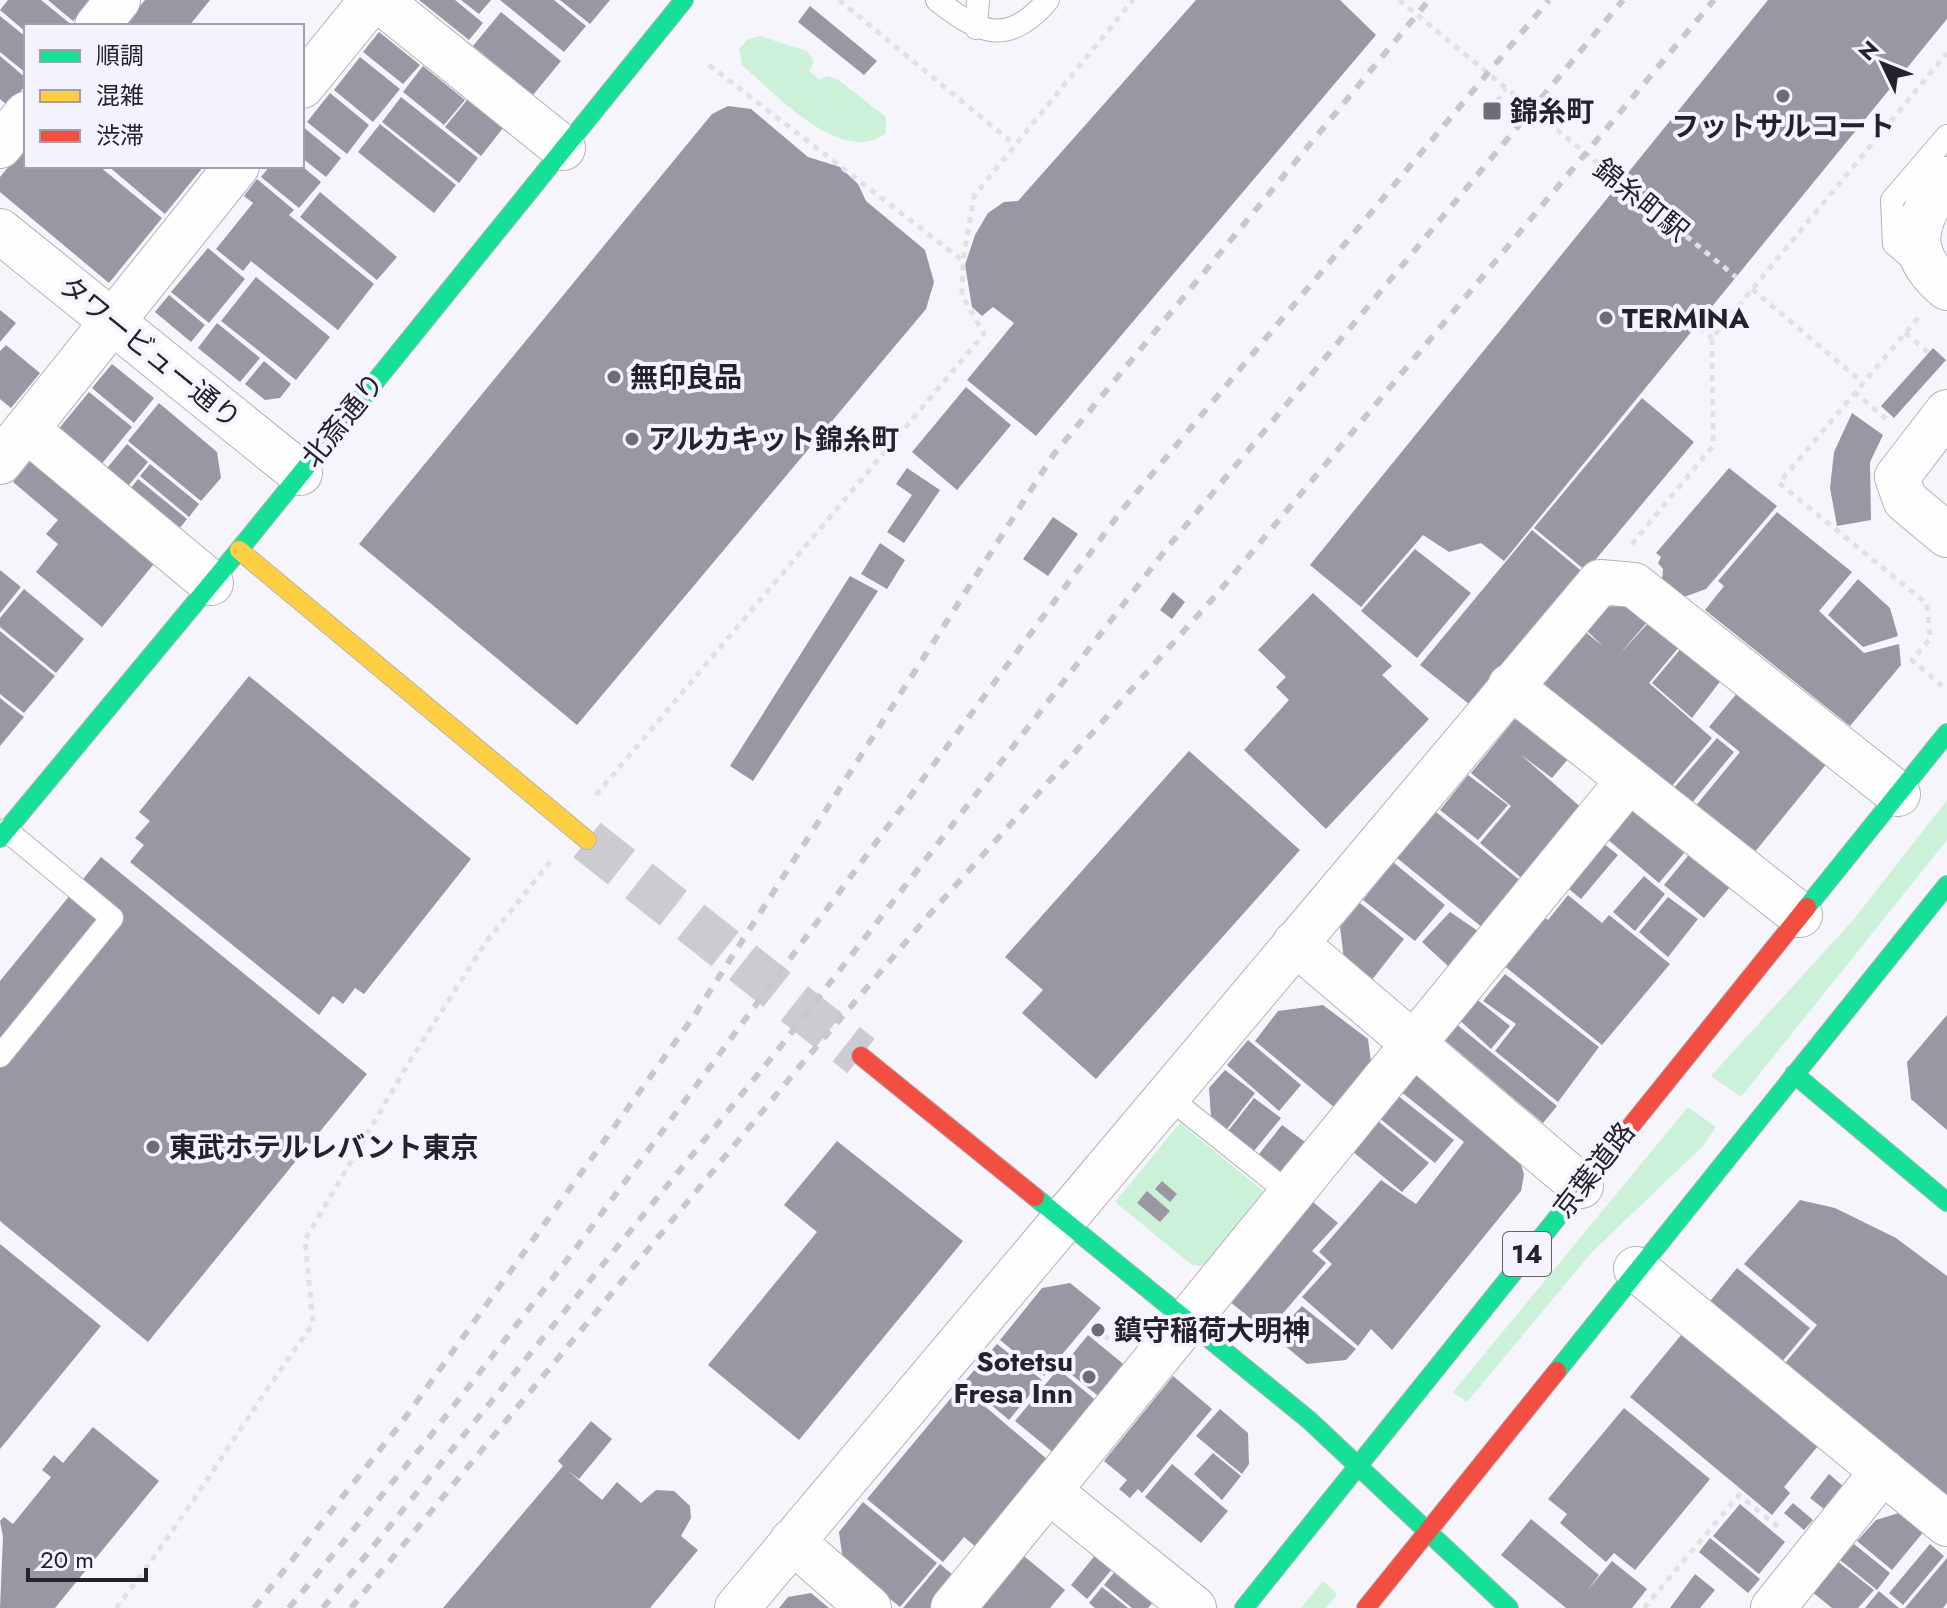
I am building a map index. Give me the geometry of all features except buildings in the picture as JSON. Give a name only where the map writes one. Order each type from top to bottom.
[{"type":"main road","name":"北斎通り","points":[[3,834],[239,550],[684,0]]},
{"type":"main road","points":[[239,550],[587,840]]},
{"type":"main road","name":"京葉道路","points":[[1244,1608],[1947,733]]},
{"type":"main road","points":[[1366,1608],[1947,885]]},
{"type":"main road","points":[[861,1056],[1359,1464],[1466,1572],[1509,1608]]},
{"type":"main road","points":[[1794,1074],[1947,1202]]},
{"type":"street","points":[[99,24],[118,0]]},
{"type":"street","points":[[304,84],[372,0]]},
{"type":"street","points":[[379,0],[563,148]]},
{"type":"street","points":[[0,146],[24,116]]},
{"type":"street","points":[[211,583],[7,451],[235,168]]},
{"type":"street","points":[[1941,284],[1922,258],[1918,233],[1928,205],[1947,179]]},
{"type":"street","name":"タワービュー通り","points":[[0,231],[300,473]]},
{"type":"street","points":[[1947,412],[1897,477],[1905,500],[1947,535]]},
{"type":"street","points":[[737,1608],[1600,582],[1634,585],[1898,794]]},
{"type":"street","points":[[1510,686],[1800,915]]},
{"type":"street","points":[[953,1608],[1629,780]]},
{"type":"street","points":[[1295,943],[1581,1186]]},
{"type":"street","points":[[1636,1269],[1947,1524]]},
{"type":"street","points":[[1773,1608],[1883,1471]]},
{"type":"street","points":[[1049,1491],[1194,1608]]},
{"type":"street","points":[[792,1541],[869,1608]]},
{"type":"lane","points":[[938,0],[976,28],[995,32],[1009,30],[1031,20],[1048,0]]},
{"type":"lane","points":[[976,28],[978,0]]},
{"type":"lane","points":[[1941,284],[1894,244],[1892,200],[1947,136]]},
{"type":"lane","points":[[0,1056],[112,918],[3,834]]},
{"type":"lane","points":[[1167,1096],[1290,1194]]},
{"type":"path","points":[[839,0],[1015,145]]},
{"type":"path","points":[[596,795],[984,334],[962,295],[963,260],[974,196],[1133,0]]},
{"type":"path","name":"錦糸町駅","points":[[1399,0],[1736,277]]},
{"type":"path","points":[[1600,582],[1713,446],[1712,338],[1947,53]]},
{"type":"path","points":[[709,65],[963,260]]},
{"type":"path","points":[[1497,101],[1506,88]]},
{"type":"path","points":[[1752,289],[1862,382]]},
{"type":"path","points":[[1699,328],[1712,338]]},
{"type":"path","points":[[1905,332],[1929,353]]},
{"type":"path","points":[[1854,392],[1893,425]]},
{"type":"path","points":[[116,1608],[174,1533],[246,1415],[313,1324],[305,1240],[411,1059],[486,942],[550,862]]},
{"type":"path","points":[[1644,1608],[1739,1495],[1816,1557]]},
{"type":"green space","points":[[760,36],[807,51],[814,62],[809,71],[820,80],[827,76],[837,79],[886,117],[886,133],[868,141],[849,141],[829,134],[790,108],[742,65],[739,49],[748,39]]},
{"type":"green space","points":[[1947,800],[1947,840],[1741,1097],[1711,1076],[1854,919]]},
{"type":"green space","points":[[1688,1107],[1716,1127],[1704,1145],[1592,1252],[1467,1402],[1453,1392]]},
{"type":"green space","points":[[1180,1123],[1269,1196],[1211,1267],[1192,1265],[1115,1202]]},
{"type":"green space","points":[[1323,1581],[1337,1594],[1326,1608],[1301,1608]]},
{"type":"tunnel","points":[[587,840],[861,1056]]},
{"type":"railway","points":[[254,1608],[402,1422],[694,1016],[1054,454],[1429,0]]},
{"type":"railway","points":[[289,1608],[428,1439],[573,1252],[1122,510],[1549,0]]},
{"type":"railway","points":[[323,1608],[781,1046],[1167,548],[1623,0]]},
{"type":"railway","points":[[351,1608],[800,1066],[929,915],[1217,594],[1714,0]]},
{"type":"traffic: fast","points":[[0,838],[239,550],[684,0]]},
{"type":"traffic: fast","points":[[1807,907],[1947,733]]},
{"type":"traffic: fast","points":[[1557,1371],[1947,885]]},
{"type":"traffic: fast","points":[[1794,1074],[1947,1202]]},
{"type":"traffic: fast","points":[[1244,1608],[1614,1147]]},
{"type":"traffic: fast","points":[[1035,1197],[1309,1420],[1509,1608]]},
{"type":"traffic: slow","points":[[239,550],[587,840]]},
{"type":"traffic: jam","points":[[1614,1147],[1807,907]]},
{"type":"traffic: jam","points":[[861,1056],[1035,1197]]},
{"type":"traffic: jam","points":[[1366,1608],[1557,1371]]},
{"type":"place","name":"フットサルコート","points":[[1783,96]]},
{"type":"place","name":"錦糸町","points":[[1492,111]]},
{"type":"place","name":"TERMINA","points":[[1606,318]]},
{"type":"place","name":"無印良品","points":[[614,377]]},
{"type":"place","name":"アルカキット錦糸町","points":[[632,439]]},
{"type":"place","name":"東武ホテルレバント東京","points":[[153,1147]]},
{"type":"place","name":"鎮守稲荷大明神","points":[[1098,1330]]},
{"type":"place","name":"Sotetsu Fresa Inn","points":[[1089,1377]]}]
